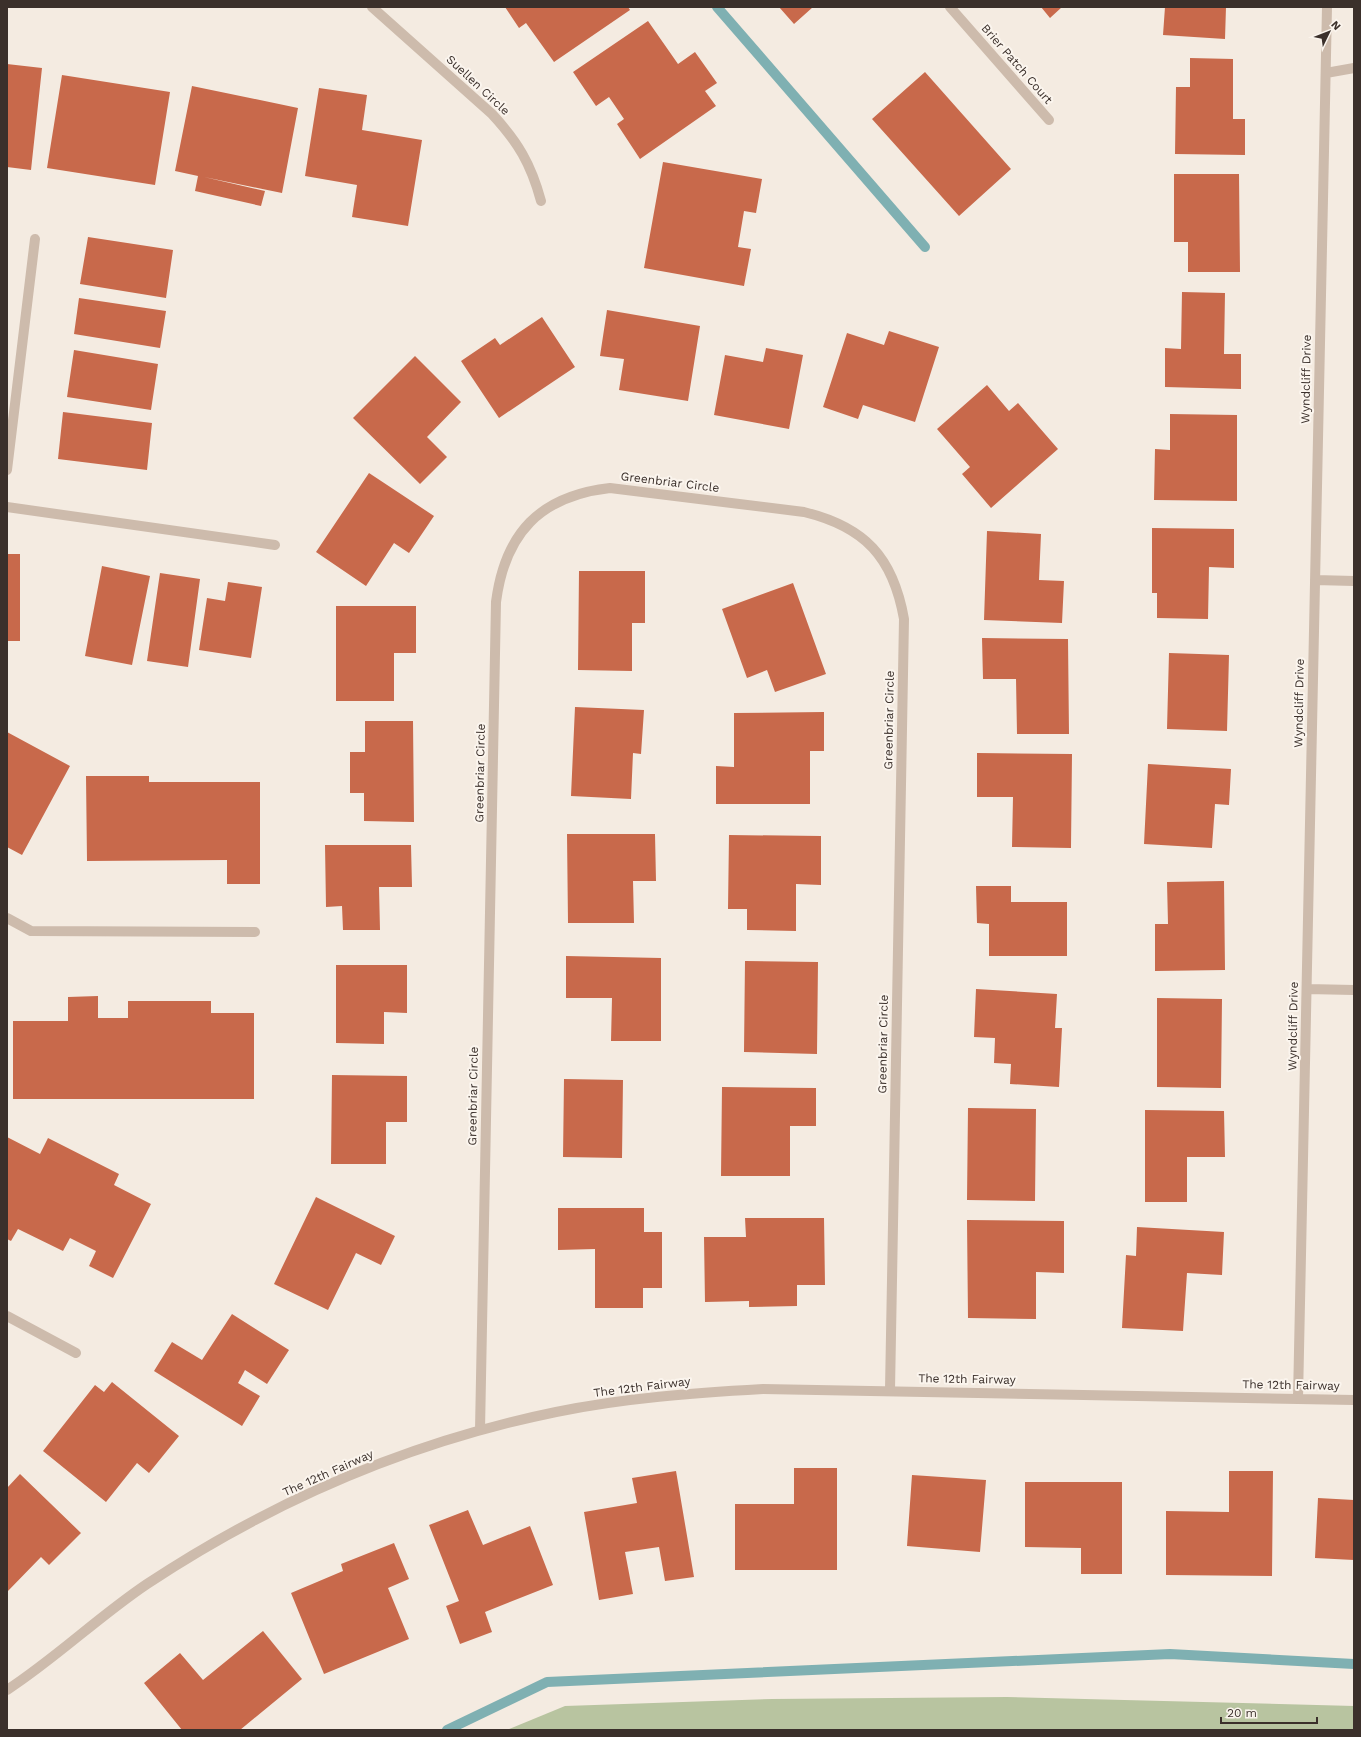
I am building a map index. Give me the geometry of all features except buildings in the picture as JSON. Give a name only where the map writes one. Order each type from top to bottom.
[{"type":"street","name":"Suellen Circle","points":[[372,7],[492,114],[510,133],[524,155],[534,178],[541,200]]},
{"type":"street","name":"Brier Patch Court","points":[[950,7],[1049,120]]},
{"type":"street","name":"Wyndcliff Drive","points":[[1298,1399],[1327,7]]},
{"type":"street","points":[[1326,73],[1354,68]]},
{"type":"street","points":[[7,470],[35,239]]},
{"type":"street","name":"Greenbriar Circle","points":[[480,1430],[496,602],[498,586],[506,558],[516,538],[530,521],[548,507],[567,497],[588,490],[610,488],[804,512],[825,517],[846,527],[864,539],[879,555],[891,573],[900,594],[904,627],[890,1390]]},
{"type":"street","points":[[7,507],[275,545]]},
{"type":"street","points":[[1315,580],[1354,581]]},
{"type":"street","points":[[7,918],[31,930],[255,932]]},
{"type":"street","points":[[1307,989],[1354,990]]},
{"type":"street","points":[[7,1316],[76,1353]]},
{"type":"street","name":"The 12th Fairway","points":[[7,1690],[32,1674],[72,1640],[146,1585],[224,1536],[306,1494],[392,1459],[480,1430],[556,1412],[671,1394],[763,1389],[890,1390],[1354,1400]]},
{"type":"green space","points":[[1007,1697],[1354,1706],[1354,1730],[507,1730],[565,1706],[772,1699]]},
{"type":"waterway","points":[[717,7],[925,247]]},
{"type":"waterway","points":[[447,1730],[547,1682],[1170,1654],[1354,1664]]}]
